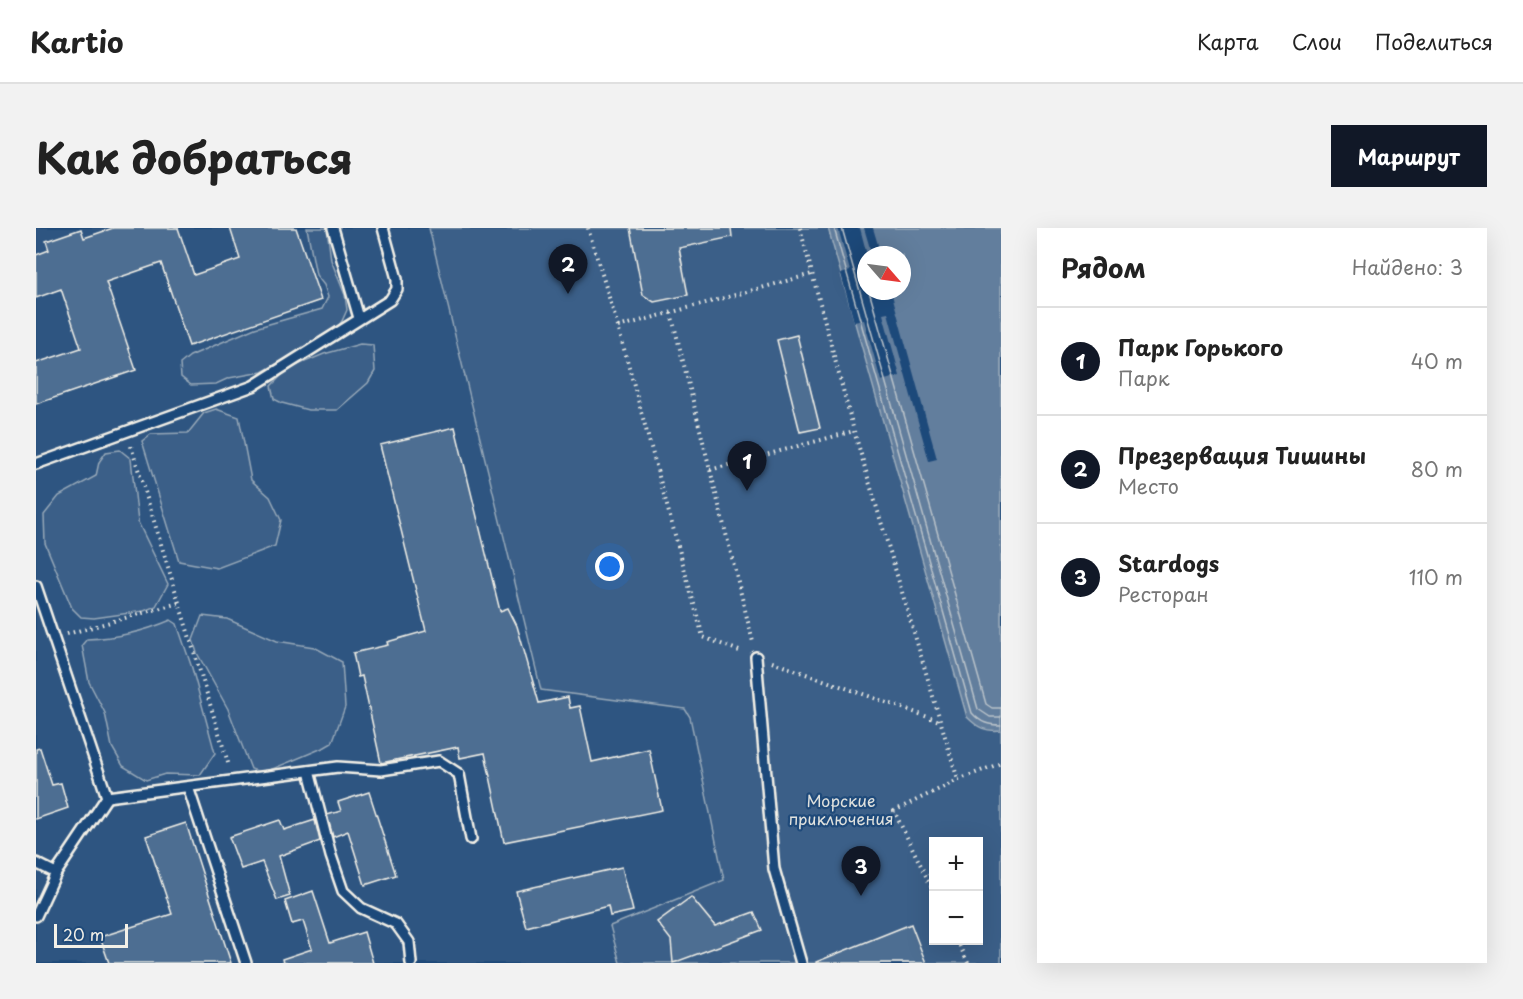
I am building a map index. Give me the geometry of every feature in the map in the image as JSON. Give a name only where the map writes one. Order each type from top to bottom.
[{"type":"lane","points":[[333,228],[360,318]]},
{"type":"lane","points":[[36,464],[253,386],[390,300],[397,290],[397,279],[383,228]]},
{"type":"lane","points":[[36,586],[107,797]]},
{"type":"lane","points":[[756,657],[774,870],[801,963]]},
{"type":"lane","points":[[36,916],[56,873],[107,797],[338,767],[381,770],[438,761],[459,774],[471,839]]},
{"type":"lane","points":[[309,771],[331,856],[343,891],[361,908],[396,924],[409,942],[411,963]]},
{"type":"lane","points":[[188,787],[246,963]]},
{"type":"lane","points":[[36,863],[56,873]]},
{"type":"path","points":[[588,228],[618,327],[703,637],[939,721]]},
{"type":"path","points":[[800,228],[854,431],[958,780]]},
{"type":"path","points":[[618,327],[812,274]]},
{"type":"path","points":[[671,313],[756,657]]},
{"type":"path","points":[[126,431],[233,781]]},
{"type":"path","points":[[710,470],[854,431]]},
{"type":"path","points":[[53,638],[179,603]]},
{"type":"path","points":[[933,891],[894,811],[958,780],[1001,763]]},
{"type":"path","points":[[959,945],[968,963]]},
{"type":"shaded area","points":[[36,228],[429,228],[540,690],[688,709],[725,880],[610,926],[620,963],[36,963]]},
{"type":"green space","points":[[307,228],[327,228],[331,260],[345,295],[347,310],[342,321],[333,333],[262,372],[229,378],[216,384],[191,385],[181,377],[180,364],[190,356],[255,328],[322,309],[328,297],[324,285],[316,275]]},
{"type":"green space","name":"Морские приключения","points":[[429,228],[1001,228],[1001,963],[620,963],[610,926],[724,880],[690,717],[685,709],[541,690]]},
{"type":"green space","points":[[360,344],[373,345],[375,371],[368,383],[337,410],[308,410],[274,399],[271,386],[288,369],[324,354]]},
{"type":"green space","points":[[216,409],[239,417],[251,480],[270,497],[281,520],[275,546],[217,568],[179,561],[142,441],[151,434],[188,433],[204,413]]},
{"type":"green space","points":[[120,450],[131,459],[138,522],[168,584],[156,606],[144,611],[94,618],[81,617],[72,608],[45,543],[44,515],[59,496],[96,476],[99,462],[106,452]]},
{"type":"green space","points":[[202,616],[227,619],[277,641],[314,647],[342,662],[345,707],[332,743],[263,773],[251,769],[228,709],[197,653],[193,640]]},
{"type":"green space","points":[[171,620],[177,624],[192,668],[215,753],[200,775],[165,774],[146,780],[123,766],[112,747],[105,713],[89,682],[82,645],[87,639],[129,634]]},
{"type":"water","points":[[828,228],[1001,228],[1001,730],[991,730],[975,724],[967,717]]},
{"type":"pier","points":[[838,228],[860,228],[865,246],[857,246],[857,300],[893,300],[937,459],[929,461],[888,313],[883,314],[900,376],[881,381],[864,320],[854,322],[841,274],[850,271]]},
{"type":"pier","points":[[864,228],[873,228],[878,246],[869,246]]},
{"type":"building","points":[[113,228],[178,228],[194,275],[240,259],[230,228],[296,228],[321,300],[189,346],[161,263],[106,282],[136,370],[36,404],[36,363],[81,348],[61,289],[36,298],[36,255],[49,250],[46,241],[81,229],[84,238]]},
{"type":"building","points":[[630,228],[731,228],[732,237],[679,248],[688,295],[654,302],[643,295]]},
{"type":"building","points":[[797,335],[820,428],[800,432],[777,340]]},
{"type":"building","points":[[455,427],[500,611],[508,608],[517,626],[539,703],[568,697],[570,708],[580,706],[592,762],[649,749],[662,810],[504,842],[485,753],[460,758],[458,747],[381,763],[362,676],[358,677],[353,653],[388,645],[387,642],[426,631],[380,445]]},
{"type":"building","points":[[40,748],[52,785],[61,783],[68,808],[36,819],[36,749]]},
{"type":"building","points":[[369,792],[396,875],[365,885],[348,831],[333,837],[327,815],[341,811],[338,802]]},
{"type":"building","points":[[280,820],[284,830],[315,820],[320,841],[279,856],[290,896],[277,900],[262,862],[241,869],[229,837]]},
{"type":"building","points":[[186,823],[231,963],[109,963],[100,937],[172,914],[146,836]]},
{"type":"building","points":[[622,867],[633,911],[610,916],[608,906],[526,927],[516,891]]},
{"type":"building","points":[[313,891],[330,943],[364,932],[373,963],[283,963],[282,959],[312,949],[303,921],[292,924],[285,901]]},
{"type":"building","points":[[691,897],[715,926],[754,912],[762,930],[673,963],[671,940],[657,922]]},
{"type":"building","points":[[911,924],[926,963],[816,963],[816,962]]},
{"type":"place","name":"Презервация Тишины","points":[[568,294]]},
{"type":"place","name":"Парк Горького","points":[[747,491]]},
{"type":"place","name":"Stardogs","points":[[861,896]]}]
